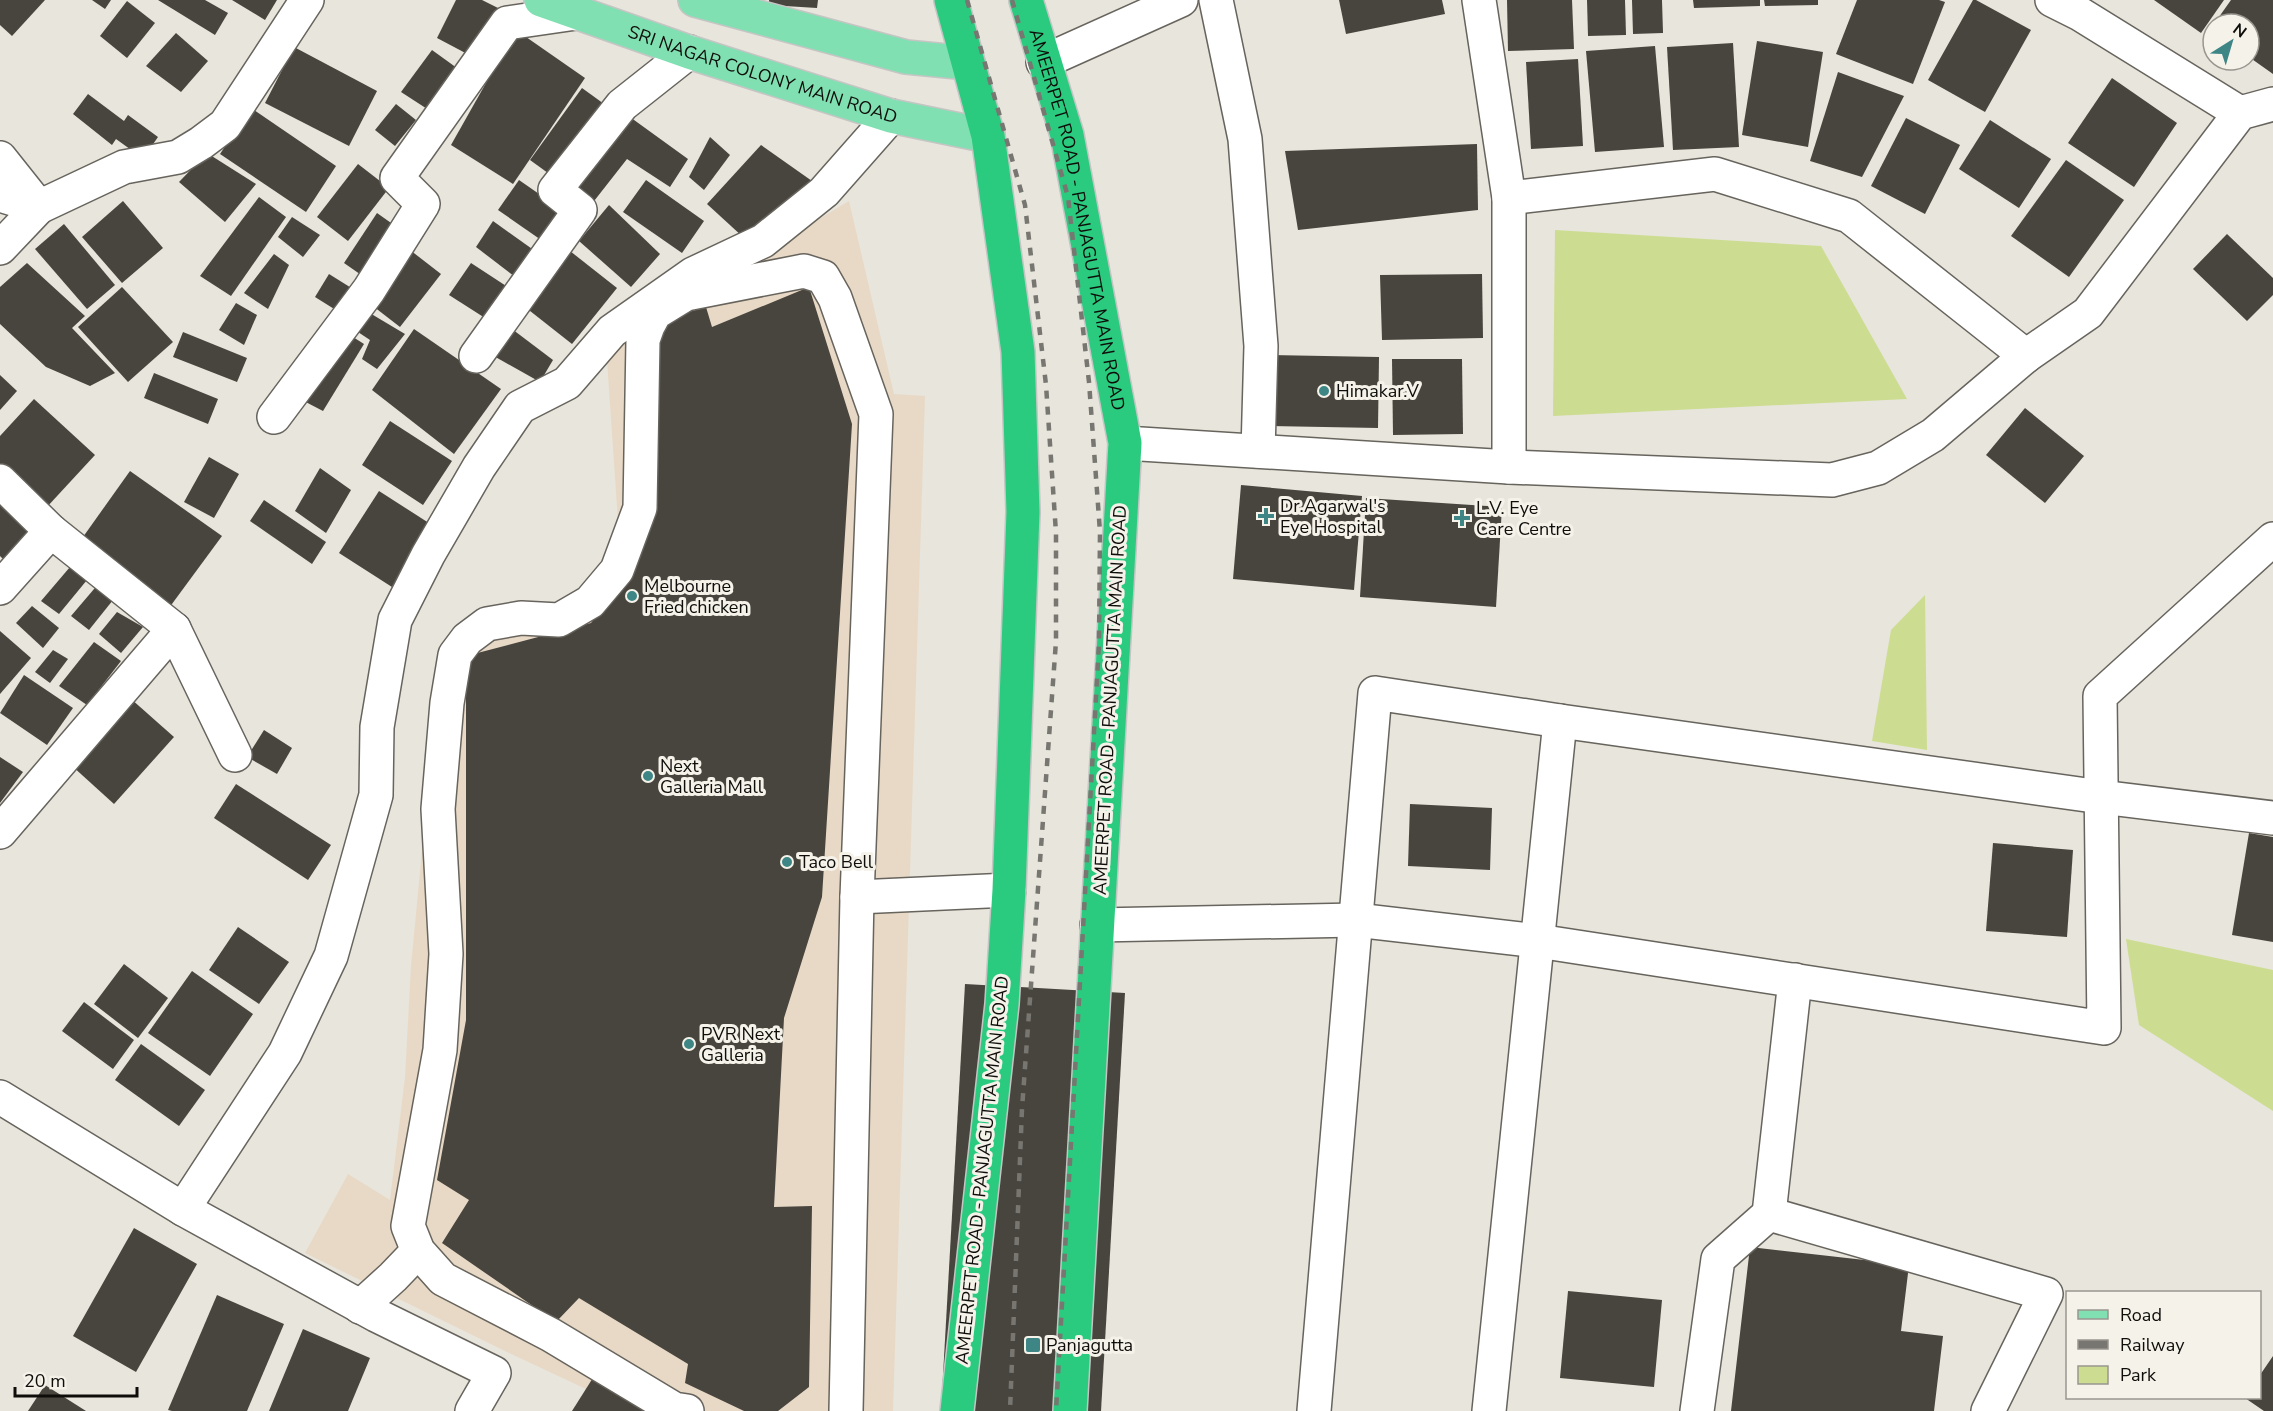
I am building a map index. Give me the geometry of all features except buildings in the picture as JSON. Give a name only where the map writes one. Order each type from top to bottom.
[{"type":"highway","name":"AMEERPET ROAD - PANJAGUTTA MAIN ROAD","points":[[951,0],[988,136],[1018,352],[1023,501],[1009,890],[1002,1004],[957,1411]]},
{"type":"highway","name":"AMEERPET ROAD - PANJAGUTTA MAIN ROAD","points":[[1026,0],[1067,135],[1125,443],[1070,1411]]},
{"type":"main road","name":"SRI NAGAR COLONY MAIN ROAD","points":[[541,0],[689,52],[891,116],[988,136]]},
{"type":"main road","points":[[695,0],[906,57],[968,63]]},
{"type":"street","points":[[0,248],[39,207],[124,167],[178,157],[225,125],[307,0]]},
{"type":"street","points":[[1043,62],[1181,0]]},
{"type":"street","points":[[1216,0],[1245,139],[1261,346],[1258,451]]},
{"type":"street","points":[[1479,0],[1509,198],[1509,467]]},
{"type":"street","points":[[2052,0],[2080,14],[2240,114]]},
{"type":"street","points":[[274,417],[369,290],[423,204],[397,178],[507,23],[576,13]]},
{"type":"street","points":[[476,356],[580,210],[555,190],[622,105],[689,52]]},
{"type":"street","points":[[1125,443],[1509,467],[1832,480],[1878,468],[1933,435],[2026,356],[2088,313],[2240,114],[2273,104]]},
{"type":"street","points":[[183,1209],[285,1053],[331,956],[376,795],[377,727],[395,620],[428,555],[479,468],[520,407],[567,383],[612,331],[693,274],[763,241],[824,192],[891,116]]},
{"type":"street","points":[[0,158],[39,207]]},
{"type":"street","points":[[1509,198],[1715,174],[1849,216],[2026,356]]},
{"type":"street","points":[[0,195],[39,207]]},
{"type":"street","points":[[687,1411],[674,1409],[551,1335],[443,1279],[418,1251],[408,1226],[440,1050],[446,954],[438,809],[447,703],[455,655],[466,639],[488,624],[521,618],[559,620],[590,602],[617,570],[640,508],[644,340],[655,313],[686,294],[804,271],[823,277],[835,298],[876,414],[857,897],[846,1411]]},
{"type":"street","points":[[0,480],[51,531],[174,628],[235,755]]},
{"type":"street","points":[[0,588],[51,531]]},
{"type":"street","points":[[1097,925],[1356,920],[1538,941],[2104,1028],[2100,696],[2273,539]]},
{"type":"street","points":[[0,832],[174,628]]},
{"type":"street","points":[[1314,1411],[1375,693],[2101,797],[2273,818]]},
{"type":"street","points":[[1489,1411],[1560,721]]},
{"type":"street","points":[[857,897],[1009,890]]},
{"type":"street","points":[[1697,1411],[1718,1259],[1769,1214],[1795,980]]},
{"type":"street","points":[[0,1097],[183,1209],[360,1306],[494,1373],[472,1411]]},
{"type":"street","points":[[1769,1214],[2046,1294],[1988,1411]]},
{"type":"street","points":[[360,1306],[418,1251]]},
{"type":"shaded area","name":"Next Galleria Mall","points":[[849,201],[894,394],[925,396],[893,1411],[633,1411],[305,1253],[348,1174],[390,1200],[405,1077],[411,966],[440,662],[556,610],[602,573],[618,521],[606,346]]},
{"type":"green space","points":[[1555,230],[1821,246],[1907,399],[1553,416]]},
{"type":"green space","points":[[1925,595],[1927,750],[1872,741],[1891,630]]},
{"type":"green space","points":[[2126,939],[2273,970],[2273,1111],[2139,1025]]},
{"type":"railway","points":[[967,0],[1025,205],[1046,385],[1056,533],[1056,641],[1022,1109],[1010,1411]]},
{"type":"railway","points":[[1012,0],[1068,197],[1089,382],[1100,532],[1099,643],[1056,1411]]},
{"type":"place","name":"Himakar.V","points":[[1324,391]]},
{"type":"place","name":"Dr.Agarwal's Eye Hospital","points":[[1266,516]]},
{"type":"place","name":"L.V. Eye Care Centre","points":[[1462,518]]},
{"type":"place","name":"Melbourne Fried chicken","points":[[632,596]]},
{"type":"place","name":"Next Galleria Mall","points":[[648,776]]},
{"type":"place","name":"Taco Bell","points":[[787,862]]},
{"type":"place","name":"PVR Next Galleria","points":[[689,1044]]},
{"type":"place","name":"Panjagutta","points":[[1033,1345]]}]
